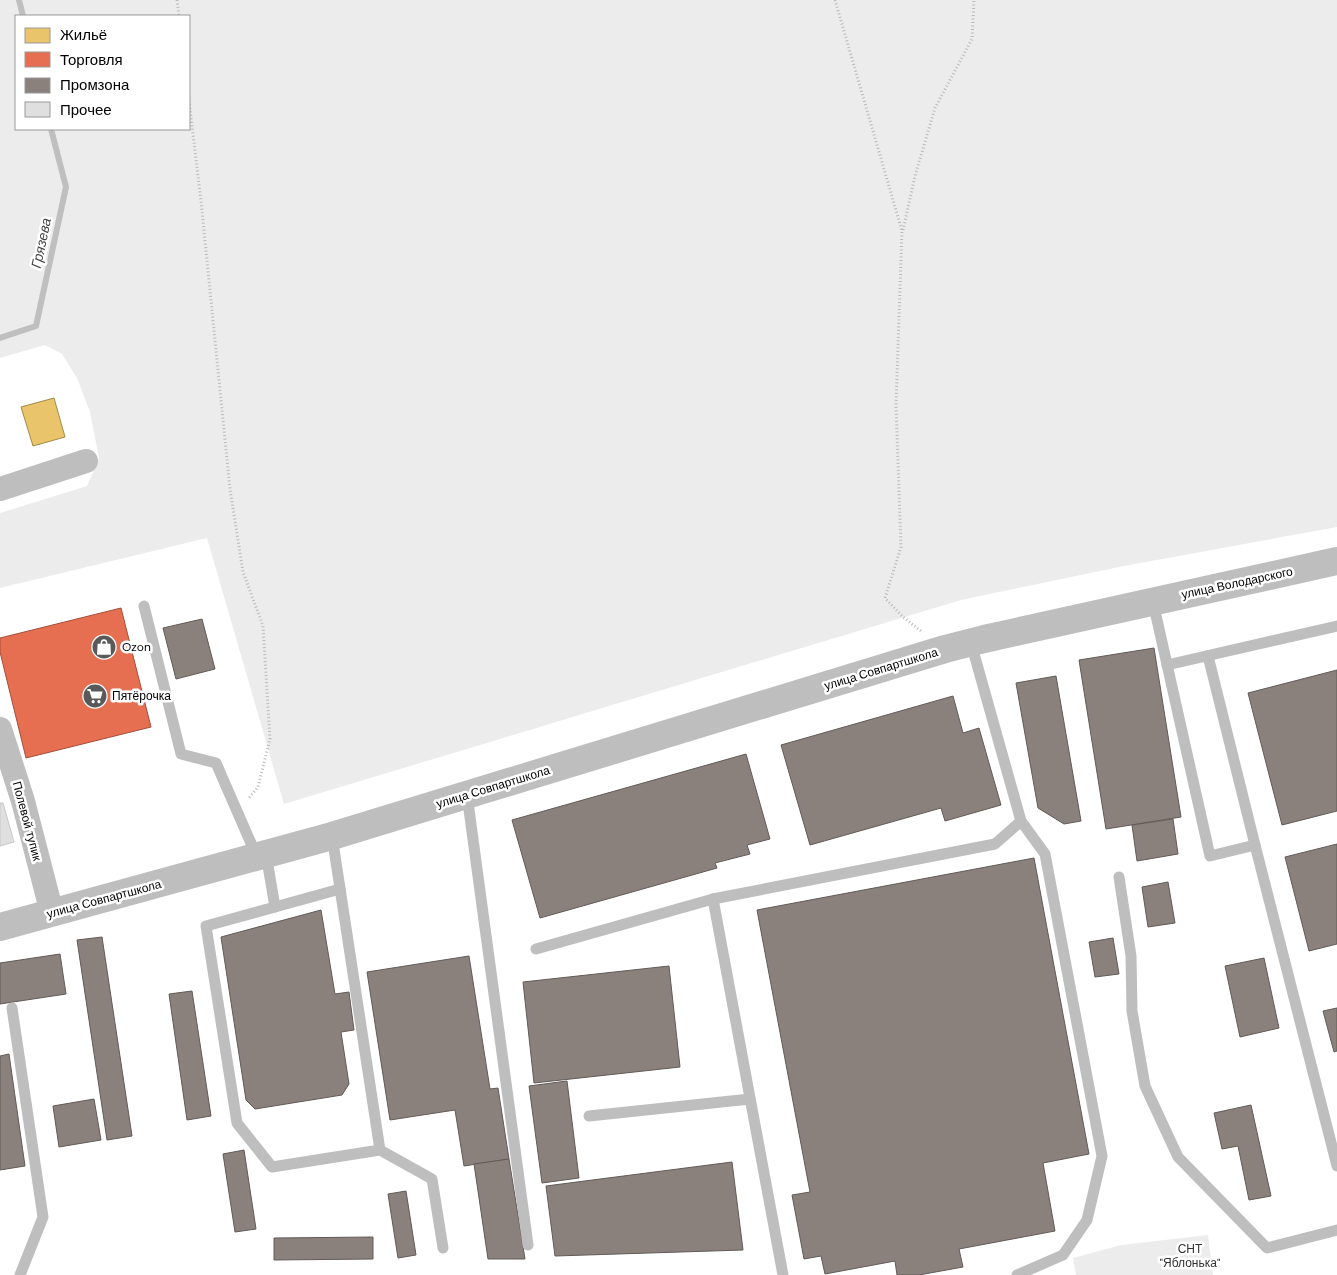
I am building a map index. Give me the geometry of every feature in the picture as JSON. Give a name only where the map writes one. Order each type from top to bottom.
[{"type":"street","points":[[0,489],[86,460]]},
{"type":"street","name":"улица Володарского","points":[[967,644],[1337,561]]},
{"type":"street","name":"улица Совпартшкола","points":[[0,927],[332,836],[967,644]]},
{"type":"street","name":"Полевой тупик","points":[[0,729],[22,801],[52,913]]},
{"type":"lane","points":[[1145,604],[1167,665],[1210,856],[1256,845]]},
{"type":"lane","points":[[144,606],[181,754],[216,763],[237,811],[262,855],[275,907]]},
{"type":"lane","points":[[1167,665],[1337,626]]},
{"type":"lane","points":[[967,644],[1021,821],[1045,854],[1102,1156],[1087,1220],[1063,1255],[1017,1275]]},
{"type":"lane","points":[[1208,656],[1337,1166]]},
{"type":"lane","points":[[467,795],[528,1245]]},
{"type":"lane","points":[[536,949],[713,899],[995,844],[1021,821]]},
{"type":"lane","points":[[332,836],[380,1150]]},
{"type":"lane","points":[[1118,877],[1131,956],[1132,1011],[1144,1086],[1178,1157],[1267,1248],[1337,1230]]},
{"type":"lane","points":[[340,890],[206,926],[237,1123],[272,1167],[380,1150],[432,1180],[443,1248]]},
{"type":"lane","points":[[713,899],[784,1275]]},
{"type":"lane","points":[[12,1008],[43,1217],[20,1275]]},
{"type":"lane","points":[[588,1116],[750,1099]]},
{"type":"path","points":[[177,0],[179,15]]},
{"type":"path","points":[[835,0],[902,231]]},
{"type":"path","points":[[967,644],[903,617],[885,598],[901,547],[896,405],[902,231],[915,176],[935,108],[972,39],[974,0]]},
{"type":"path","points":[[190,110],[230,489],[243,572],[263,626],[270,740],[258,787],[237,811]]},
{"type":"green space","points":[[0,0],[1337,0],[1337,527],[1124,566],[961,600],[284,804],[207,538],[0,588],[0,513],[87,486],[99,458],[90,412],[77,378],[62,354],[45,345],[0,358]]},
{"type":"green space","name":"СНТ \"Яблонька\"","points":[[1208,1235],[1213,1275],[1076,1275],[1073,1258],[1121,1245]]},
{"type":"building: Жильё","points":[[54,398],[65,437],[33,446],[21,407]]},
{"type":"building: Торговля","points":[[121,608],[151,727],[26,758],[0,652],[0,638]]},
{"type":"building: Промзона","points":[[202,619],[215,669],[176,679],[163,628]]},
{"type":"building: Промзона","points":[[1154,648],[1181,817],[1106,829],[1079,660]]},
{"type":"building: Промзона","points":[[1337,670],[1337,811],[1282,825],[1248,693]]},
{"type":"building: Промзона","points":[[1056,676],[1081,821],[1064,824],[1038,808],[1016,683]]},
{"type":"building: Промзона","points":[[953,696],[963,733],[979,728],[1001,805],[945,821],[941,808],[810,845],[781,745]]},
{"type":"building: Промзона","points":[[746,754],[770,839],[747,845],[750,854],[715,863],[717,868],[540,918],[512,820]]},
{"type":"building: Промзона","points":[[1173,819],[1178,854],[1137,861],[1132,825]]},
{"type":"building: Промзона","points":[[1337,844],[1337,944],[1309,951],[1285,857]]},
{"type":"building: Промзона","points":[[1034,858],[1089,1154],[1043,1163],[1055,1231],[959,1249],[963,1267],[919,1275],[897,1275],[895,1261],[825,1274],[821,1256],[804,1259],[792,1195],[810,1192],[757,910]]},
{"type":"building: Промзона","points":[[1168,882],[1175,923],[1148,927],[1142,887]]},
{"type":"building: Промзона","points":[[321,910],[335,994],[349,992],[354,1030],[341,1032],[349,1084],[342,1095],[255,1109],[246,1100],[221,937]]},
{"type":"building: Промзона","points":[[102,937],[132,1136],[107,1140],[77,940]]},
{"type":"building: Промзона","points":[[1113,938],[1119,974],[1095,977],[1089,942]]},
{"type":"building: Промзона","points":[[60,954],[66,994],[0,1004],[0,963]]},
{"type":"building: Промзона","points":[[469,956],[490,1089],[498,1088],[509,1159],[464,1166],[455,1110],[390,1120],[367,972]]},
{"type":"building: Промзона","points":[[1264,958],[1279,1028],[1240,1037],[1225,966]]},
{"type":"building: Промзона","points":[[669,966],[680,1067],[534,1083],[523,982]]},
{"type":"building: Промзона","points":[[192,991],[211,1116],[187,1120],[169,994]]},
{"type":"building: Промзона","points":[[1337,1008],[1337,1051],[1334,1052],[1323,1011]]},
{"type":"building: Промзона","points":[[9,1054],[25,1166],[0,1170],[0,1056]]},
{"type":"building: Промзона","points":[[567,1081],[579,1178],[542,1183],[529,1086]]},
{"type":"building: Промзона","points":[[94,1099],[101,1140],[59,1147],[53,1106]]},
{"type":"building: Промзона","points":[[1251,1105],[1271,1196],[1249,1200],[1238,1146],[1222,1149],[1214,1113]]},
{"type":"building: Промзона","points":[[244,1150],[256,1229],[235,1232],[223,1154]]},
{"type":"building: Промзона","points":[[509,1159],[525,1259],[488,1259],[474,1164]]},
{"type":"building: Промзона","points":[[732,1162],[743,1250],[555,1256],[546,1186]]},
{"type":"building: Промзона","points":[[406,1191],[416,1255],[398,1258],[388,1194]]},
{"type":"building: Промзона","points":[[373,1237],[373,1259],[274,1260],[274,1238]]},
{"type":"building: Прочее","points":[[0,803],[3,803],[14,842],[0,846]]},
{"type":"waterway","name":"Грязева","points":[[19,0],[23,15]]},
{"type":"waterway","name":"Грязева","points":[[0,338],[36,326],[66,187],[51,130]]},
{"type":"place","name":"Ozon","points":[[104,647]]},
{"type":"place","name":"Пятёрочка","points":[[95,696]]}]
